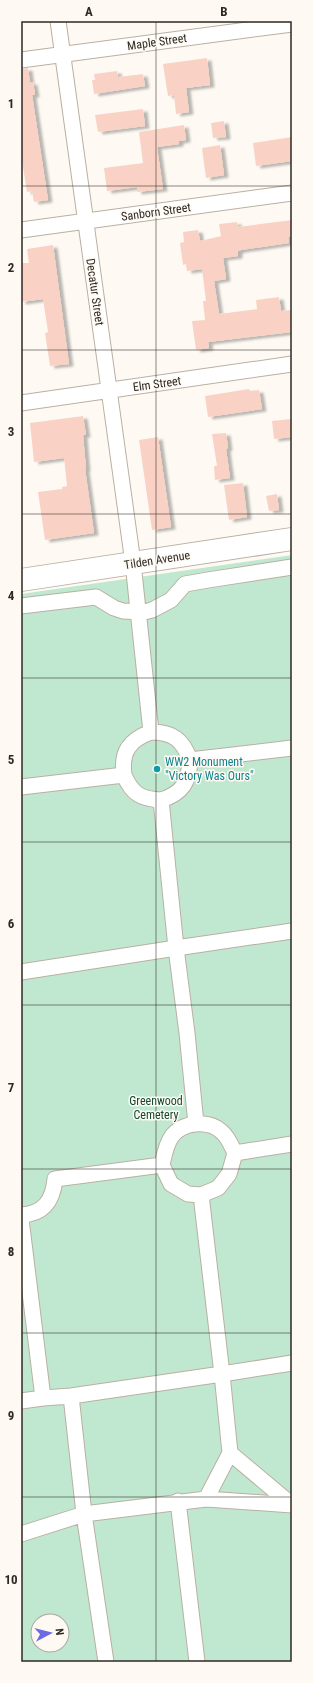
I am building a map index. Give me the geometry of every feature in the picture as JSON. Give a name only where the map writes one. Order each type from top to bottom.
[{"type":"street","name":"Decatur Street","points":[[58,21],[133,563],[151,732]]},
{"type":"street","name":"Maple Street","points":[[21,60],[292,24]]},
{"type":"street","name":"Sanborn Street","points":[[21,230],[292,193]]},
{"type":"street","name":"Elm Street","points":[[21,403],[292,364]]},
{"type":"street","name":"Tilden Avenue","points":[[21,580],[292,539]]},
{"type":"street","points":[[21,606],[96,597],[114,608],[123,611],[152,610],[171,600],[185,584],[292,567]]},
{"type":"street","points":[[151,732],[162,732],[177,738],[186,748],[190,760],[189,775],[181,790],[172,796],[161,800],[148,799],[137,794],[128,785],[124,775],[122,763],[128,747],[139,736],[151,732]]},
{"type":"street","points":[[190,760],[292,748]]},
{"type":"street","points":[[21,787],[124,775]]},
{"type":"street","points":[[161,800],[196,1124]]},
{"type":"street","points":[[21,972],[292,931]]},
{"type":"street","points":[[196,1124],[208,1125],[222,1132],[235,1153],[229,1174],[218,1188],[201,1195],[188,1194],[171,1184],[162,1165],[172,1136],[185,1126],[196,1124]]},
{"type":"street","points":[[235,1153],[292,1144]]},
{"type":"street","points":[[21,1215],[36,1212],[46,1205],[54,1192],[55,1179],[162,1165]]},
{"type":"street","points":[[201,1195],[230,1453],[206,1498]]},
{"type":"street","points":[[21,1219],[43,1398]]},
{"type":"street","points":[[21,1401],[71,1396],[292,1363]]},
{"type":"street","points":[[71,1396],[84,1514],[106,1662]]},
{"type":"street","points":[[230,1453],[292,1505]]},
{"type":"street","points":[[21,1534],[84,1514],[206,1498],[292,1505]]},
{"type":"street","points":[[178,1501],[198,1662]]},
{"type":"green space","name":"Greenwood Cemetery","points":[[292,555],[292,1662],[21,1662],[21,594]]},
{"type":"building","points":[[207,58],[210,85],[186,88],[189,112],[176,114],[174,95],[168,96],[163,64]]},
{"type":"building","points":[[28,68],[30,83],[33,82],[35,95],[32,95],[48,200],[34,202],[32,191],[27,192],[22,161],[21,162],[21,69]]},
{"type":"building","points":[[117,71],[118,77],[143,74],[145,86],[94,94],[92,80],[95,80],[94,74]]},
{"type":"building","points":[[143,109],[145,126],[98,132],[95,115]]},
{"type":"building","points":[[224,121],[226,137],[213,138],[211,123]]},
{"type":"building","points":[[184,125],[186,140],[179,141],[179,144],[157,147],[163,189],[137,192],[137,187],[107,191],[104,168],[143,163],[139,132]]},
{"type":"building","points":[[292,137],[292,161],[256,166],[253,143]]},
{"type":"building","points":[[220,145],[224,175],[206,178],[202,148]]},
{"type":"building","points":[[292,220],[292,236],[288,237],[289,243],[241,250],[238,251],[238,256],[223,258],[226,279],[214,281],[219,314],[257,309],[256,300],[279,297],[281,311],[292,310],[292,332],[208,342],[209,348],[196,350],[192,321],[205,320],[203,301],[206,301],[202,269],[187,271],[186,264],[183,265],[180,243],[184,242],[183,232],[198,230],[200,241],[221,236],[219,224],[237,222],[238,227]]},
{"type":"building","points":[[53,245],[69,364],[50,366],[45,333],[48,332],[43,299],[21,302],[21,263],[29,263],[27,249]]},
{"type":"building","points":[[249,389],[250,391],[259,390],[262,409],[208,417],[205,396]]},
{"type":"building","points":[[83,416],[86,435],[83,435],[85,469],[94,533],[45,540],[38,492],[62,489],[62,487],[67,486],[64,458],[34,462],[30,423]]},
{"type":"building","points":[[291,419],[292,437],[274,439],[272,421]]},
{"type":"building","points":[[226,433],[228,448],[226,449],[230,478],[215,480],[214,466],[217,466],[212,434]]},
{"type":"building","points":[[158,437],[171,527],[152,530],[139,440]]},
{"type":"building","points":[[243,483],[247,517],[229,520],[224,485]]},
{"type":"building","points":[[277,494],[279,510],[269,511],[266,496]]},
{"type":"place","name":"WW2 Monument \"Victory Was Ours\"","points":[[157,769]]}]
